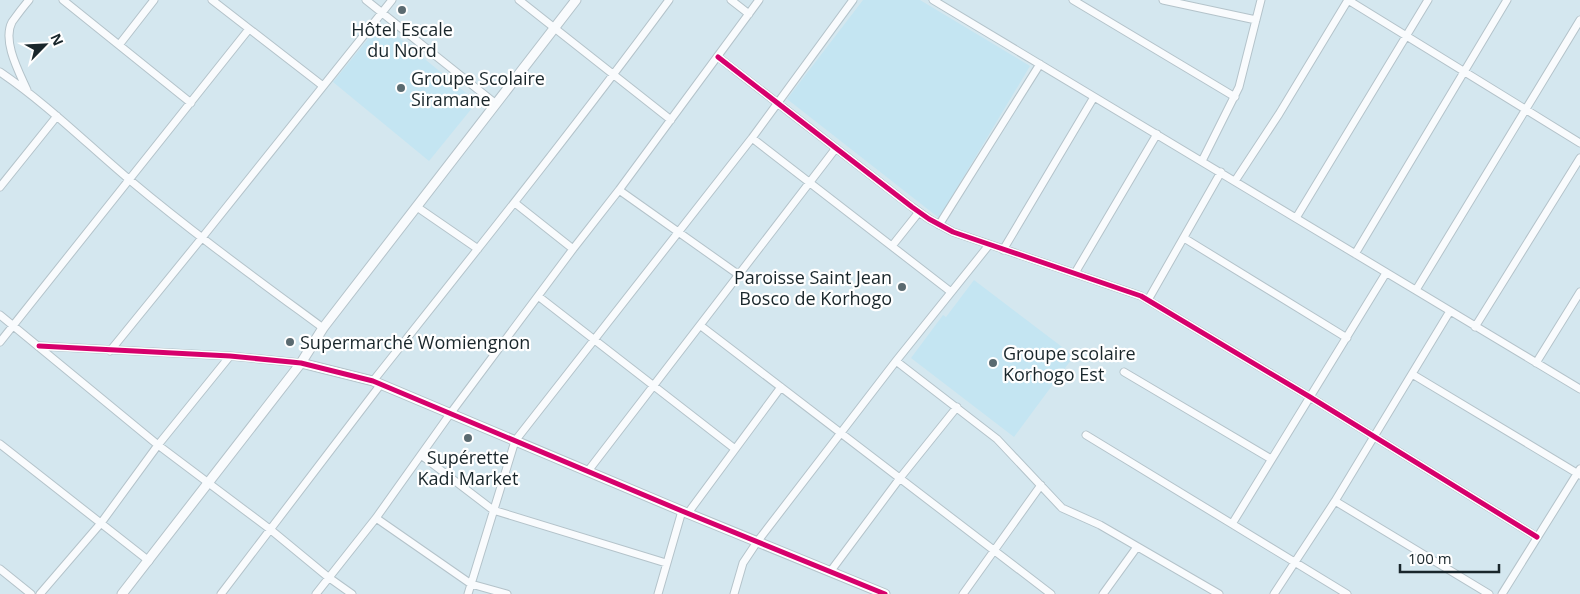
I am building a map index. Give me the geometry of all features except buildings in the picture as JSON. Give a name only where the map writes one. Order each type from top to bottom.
[{"type":"main road","points":[[122,594],[301,363],[323,328],[576,0]]},
{"type":"main road","points":[[301,363],[377,382],[757,542],[886,594]]},
{"type":"street","points":[[27,90],[16,66],[8,39],[11,24],[29,0]]},
{"type":"street","points":[[63,0],[191,102]]},
{"type":"street","points":[[119,45],[154,0]]},
{"type":"street","points":[[212,0],[323,86]]},
{"type":"street","points":[[366,0],[496,104]]},
{"type":"street","points":[[110,351],[392,0]]},
{"type":"street","points":[[519,0],[671,120]]},
{"type":"street","points":[[221,594],[271,530],[377,382],[614,75],[669,0]]},
{"type":"street","points":[[731,0],[749,14]]},
{"type":"street","points":[[316,594],[376,518],[450,414],[759,0]]},
{"type":"street","points":[[468,594],[515,441],[752,138],[853,0]]},
{"type":"street","points":[[933,0],[1580,390]]},
{"type":"street","points":[[1073,0],[1235,97]]},
{"type":"street","points":[[1163,0],[1256,20]]},
{"type":"street","points":[[1202,161],[1235,97],[1244,74],[1261,0]]},
{"type":"street","points":[[1235,181],[1279,114],[1348,0],[1580,143]]},
{"type":"street","points":[[1296,218],[1428,0]]},
{"type":"street","points":[[1355,254],[1507,0]]},
{"type":"street","points":[[1416,290],[1580,20]]},
{"type":"street","points":[[1,341],[249,29]]},
{"type":"street","points":[[718,57],[919,212],[939,225],[989,245],[1133,293],[1148,300],[1310,397],[1373,438],[1537,538]]},
{"type":"street","points":[[939,225],[1040,64]]},
{"type":"street","points":[[0,72],[27,90],[129,180],[201,239],[323,328]]},
{"type":"street","points":[[1003,250],[1094,97]]},
{"type":"street","points":[[0,187],[56,116]]},
{"type":"street","points":[[1075,273],[1157,134]]},
{"type":"street","points":[[752,138],[951,292]]},
{"type":"street","points":[[588,471],[836,148]]},
{"type":"street","points":[[1476,326],[1580,158]]},
{"type":"street","points":[[1148,300],[1220,172]]},
{"type":"street","points":[[619,190],[739,275]]},
{"type":"street","points":[[514,203],[573,249]]},
{"type":"street","points":[[417,207],[478,249]]},
{"type":"street","points":[[892,246],[919,212]]},
{"type":"street","points":[[1184,238],[1347,338]]},
{"type":"street","points":[[734,594],[743,563],[757,542],[896,361],[989,245]]},
{"type":"street","points":[[1232,524],[1386,273]]},
{"type":"street","points":[[1536,363],[1580,292]]},
{"type":"street","points":[[538,296],[735,449]]},
{"type":"street","points":[[1274,594],[1335,500],[1450,311]]},
{"type":"street","points":[[0,315],[158,445],[352,594]]},
{"type":"street","points":[[701,326],[1050,594]]},
{"type":"street","points":[[40,346],[230,356],[301,363]]},
{"type":"street","points":[[40,594],[100,524],[158,445],[230,356]]},
{"type":"street","points":[[896,361],[997,439],[1062,508],[1100,525],[1219,594]]},
{"type":"street","points":[[1124,372],[1271,459]]},
{"type":"street","points":[[1412,374],[1579,472],[1502,594]]},
{"type":"street","points":[[658,594],[666,563],[685,512],[782,388]]},
{"type":"street","points":[[830,572],[900,478],[957,407]]},
{"type":"street","points":[[1086,435],[1295,563],[1334,591],[1347,594]]},
{"type":"street","points":[[0,444],[149,561]]},
{"type":"street","points":[[421,455],[493,510],[666,563]]},
{"type":"street","points":[[963,594],[1042,486]]},
{"type":"street","points":[[1335,500],[1489,594]]},
{"type":"street","points":[[376,518],[471,584],[507,594]]},
{"type":"street","points":[[1103,594],[1137,546]]},
{"type":"street","points":[[0,569],[31,594]]},
{"type":"shaded area","points":[[863,0],[920,0],[1030,66],[939,218],[787,99]]},
{"type":"shaded area","name":"Groupe Scolaire Siramane","points":[[381,23],[477,102],[429,161],[333,82]]},
{"type":"shaded area","name":"Groupe scolaire Korhogo Est","points":[[974,280],[1074,356],[1014,437],[911,358],[943,315],[946,317]]},
{"type":"cycle path","points":[[718,57],[929,219],[953,232],[1141,296],[1310,397],[1537,537]]},
{"type":"cycle path","points":[[39,346],[230,356],[301,363],[373,381],[885,594]]},
{"type":"place","name":"Hôtel Escale du Nord","points":[[402,10]]},
{"type":"place","name":"Groupe Scolaire Siramane","points":[[401,88]]},
{"type":"place","name":"Paroisse Saint Jean Bosco de Korhogo","points":[[902,287]]},
{"type":"place","name":"Supermarché Womiengnon","points":[[290,342]]},
{"type":"place","name":"Groupe scolaire Korhogo Est","points":[[993,363]]},
{"type":"place","name":"Supérette Kadi Market","points":[[468,438]]}]
